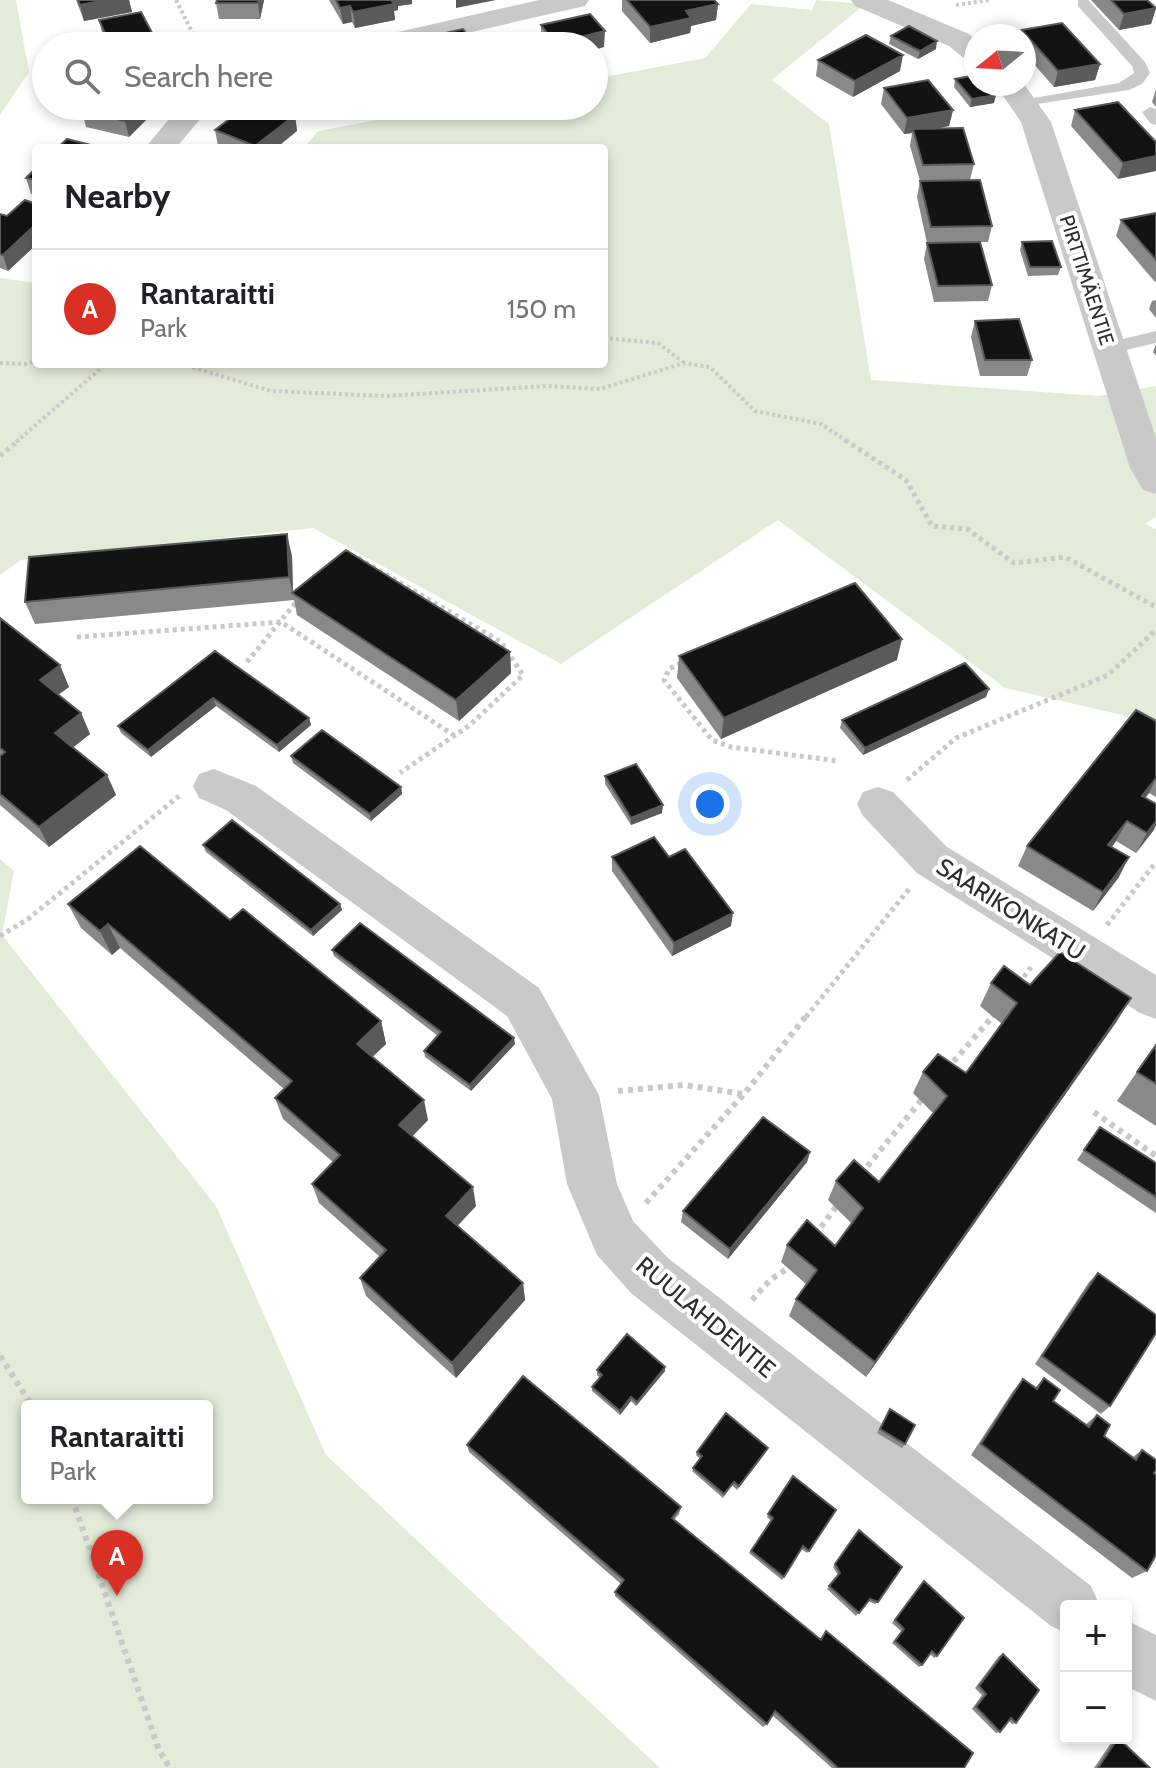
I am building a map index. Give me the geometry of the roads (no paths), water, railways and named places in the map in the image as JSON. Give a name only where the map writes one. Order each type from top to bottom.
[{"type":"street","points":[[434,32],[575,0]]},
{"type":"street","points":[[865,0],[964,44]]},
{"type":"street","name":"PIRTTIMÄENTIE","points":[[1017,96],[1036,122],[1148,468],[1156,481]]},
{"type":"street","points":[[163,144],[184,120]]},
{"type":"street","name":"RUULAHDENTIE","points":[[214,786],[241,798],[523,1002],[575,1095],[592,1184],[615,1238],[650,1276],[1063,1600]]},
{"type":"street","name":"SAARIKONKATU","points":[[878,804],[932,860],[1156,999]]},
{"type":"street","points":[[1132,1654],[1156,1672]]},
{"type":"lane","points":[[1036,93],[1123,87],[1136,81],[1142,73],[1140,65],[1083,3]]},
{"type":"lane","points":[[1109,348],[1156,337]]},
{"type":"place","name":"Rantaraitti","points":[[117,1596]]}]
